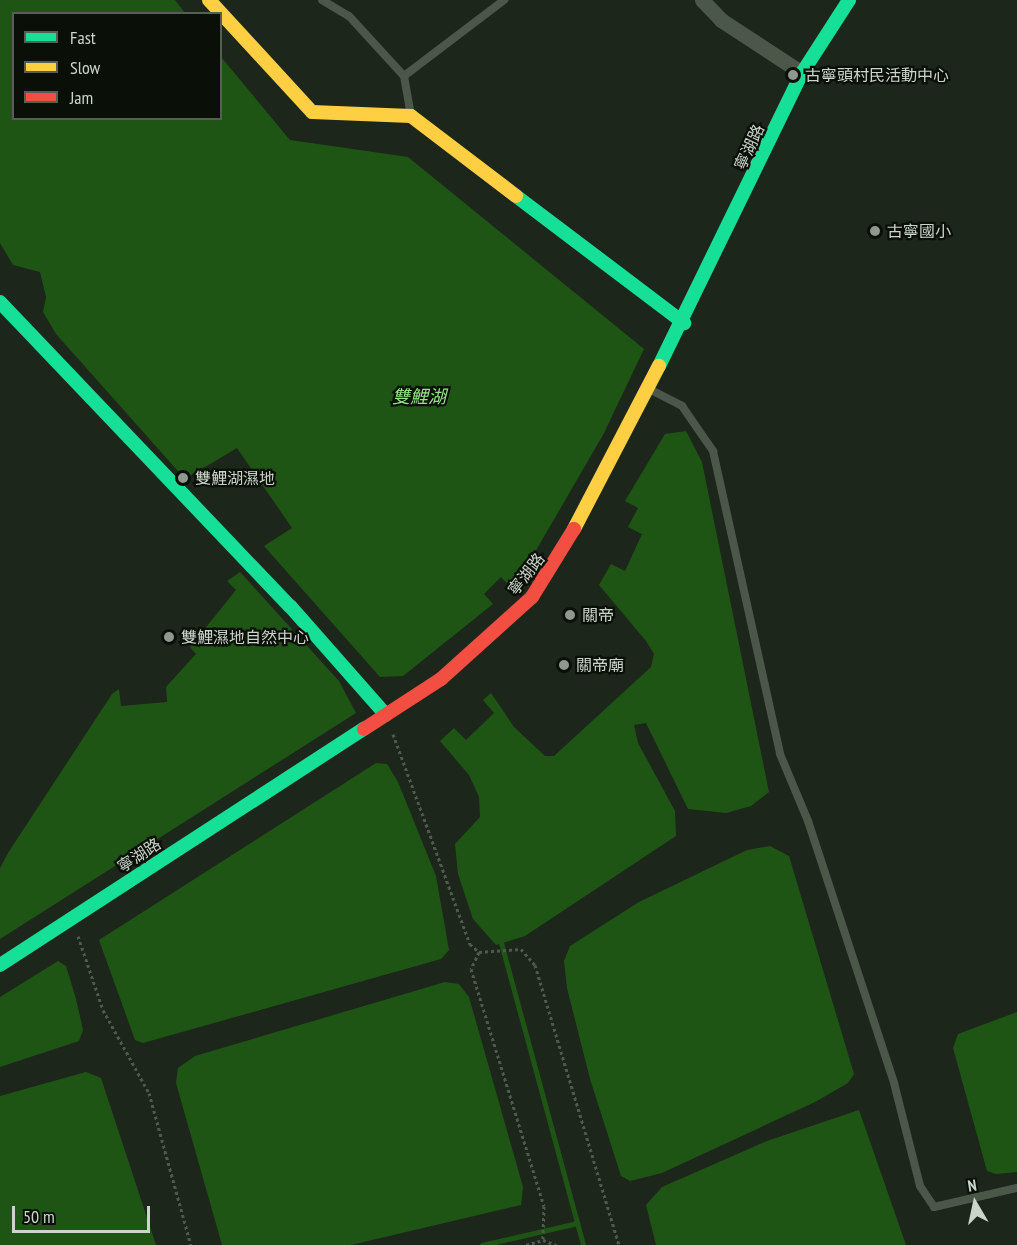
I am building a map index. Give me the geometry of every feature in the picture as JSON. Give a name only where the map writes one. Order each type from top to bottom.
[{"type":"main road","points":[[209,0],[220,12]]},
{"type":"main road","name":"寧湖路","points":[[0,965],[386,715],[470,657],[532,597],[576,530],[651,390],[802,73],[849,0]]},
{"type":"main road","points":[[222,14],[312,112],[411,116],[684,323]]},
{"type":"main road","points":[[0,302],[290,606],[386,715]]},
{"type":"street","points":[[702,0],[721,20],[802,73]]},
{"type":"lane","points":[[322,0],[349,16],[404,76],[411,116]]},
{"type":"lane","points":[[404,76],[504,0]]},
{"type":"lane","points":[[651,390],[682,406],[713,451],[780,754],[808,821],[884,1055],[920,1186],[934,1206],[1017,1188]]},
{"type":"path","points":[[386,715],[470,944],[479,952],[509,947],[521,949],[535,965],[619,1245]]},
{"type":"path","points":[[72,918],[103,1010],[149,1093],[191,1245]]},
{"type":"path","points":[[479,952],[471,969],[547,1222],[547,1235],[543,1240],[526,1245]]},
{"type":"path","points":[[543,1240],[556,1245]]},
{"type":"water","name":"雙鯉湖","points":[[0,0],[175,0],[184,12],[12,12],[12,120],[222,120],[222,58],[290,140],[408,157],[644,349],[603,435],[513,590],[501,577],[484,594],[493,604],[403,676],[380,677],[264,546],[292,528],[237,448],[185,479],[56,334],[43,312],[46,297],[40,272],[13,265],[0,243]]},
{"type":"water","points":[[686,431],[702,462],[769,792],[751,806],[726,813],[688,809],[646,723],[634,725],[638,743],[675,811],[676,836],[525,936],[496,945],[473,919],[458,874],[455,844],[480,817],[479,797],[469,775],[440,741],[454,728],[466,740],[494,713],[483,700],[491,693],[514,727],[545,756],[554,756],[651,667],[654,654],[646,641],[599,585],[611,564],[625,571],[642,534],[628,527],[638,508],[625,501],[665,434]]},
{"type":"water","points":[[240,572],[339,681],[356,713],[0,939],[0,868],[8,853],[112,694],[119,689],[121,706],[167,702],[166,687],[196,654],[190,647],[236,590],[227,581]]},
{"type":"water","points":[[376,763],[387,764],[398,782],[436,876],[449,950],[441,959],[143,1043],[135,1040],[99,940]]},
{"type":"water","points":[[770,846],[789,856],[854,1074],[848,1083],[815,1102],[662,1173],[630,1181],[621,1176],[590,1079],[567,988],[564,961],[570,946],[639,902],[747,850]]},
{"type":"water","points":[[58,961],[66,966],[76,999],[83,1030],[79,1041],[0,1067],[0,997]]},
{"type":"water","points":[[445,982],[459,984],[469,997],[523,1187],[521,1205],[351,1245],[222,1245],[176,1083],[178,1068],[195,1056]]},
{"type":"water","points":[[1017,1012],[1017,1172],[996,1174],[987,1171],[953,1048],[958,1034]]},
{"type":"water","points":[[86,1072],[101,1078],[156,1245],[0,1245],[0,1096]]},
{"type":"water","points":[[859,1110],[906,1245],[656,1245],[646,1205],[662,1187],[767,1141]]},
{"type":"waterway","points":[[500,939],[583,1245]]},
{"type":"waterway","points":[[482,1245],[577,1223]]},
{"type":"traffic: fast","points":[[659,366],[802,73],[849,0]]},
{"type":"traffic: fast","points":[[516,196],[684,323]]},
{"type":"traffic: fast","points":[[0,302],[290,606],[386,715]]},
{"type":"traffic: fast","points":[[0,965],[364,729]]},
{"type":"traffic: slow","points":[[209,0],[220,12]]},
{"type":"traffic: slow","points":[[222,14],[312,112],[411,116],[516,196]]},
{"type":"traffic: slow","points":[[574,529],[659,366]]},
{"type":"traffic: jam","points":[[364,729],[441,679],[532,597],[574,529]]},
{"type":"place","name":"古寧頭村民活動中心","points":[[793,75]]},
{"type":"place","name":"古寧國小","points":[[875,231]]},
{"type":"place","name":"雙鯉湖濕地","points":[[183,478]]},
{"type":"place","name":"關帝","points":[[570,615]]},
{"type":"place","name":"雙鯉濕地自然中心","points":[[169,637]]},
{"type":"place","name":"關帝廟","points":[[564,665]]}]
